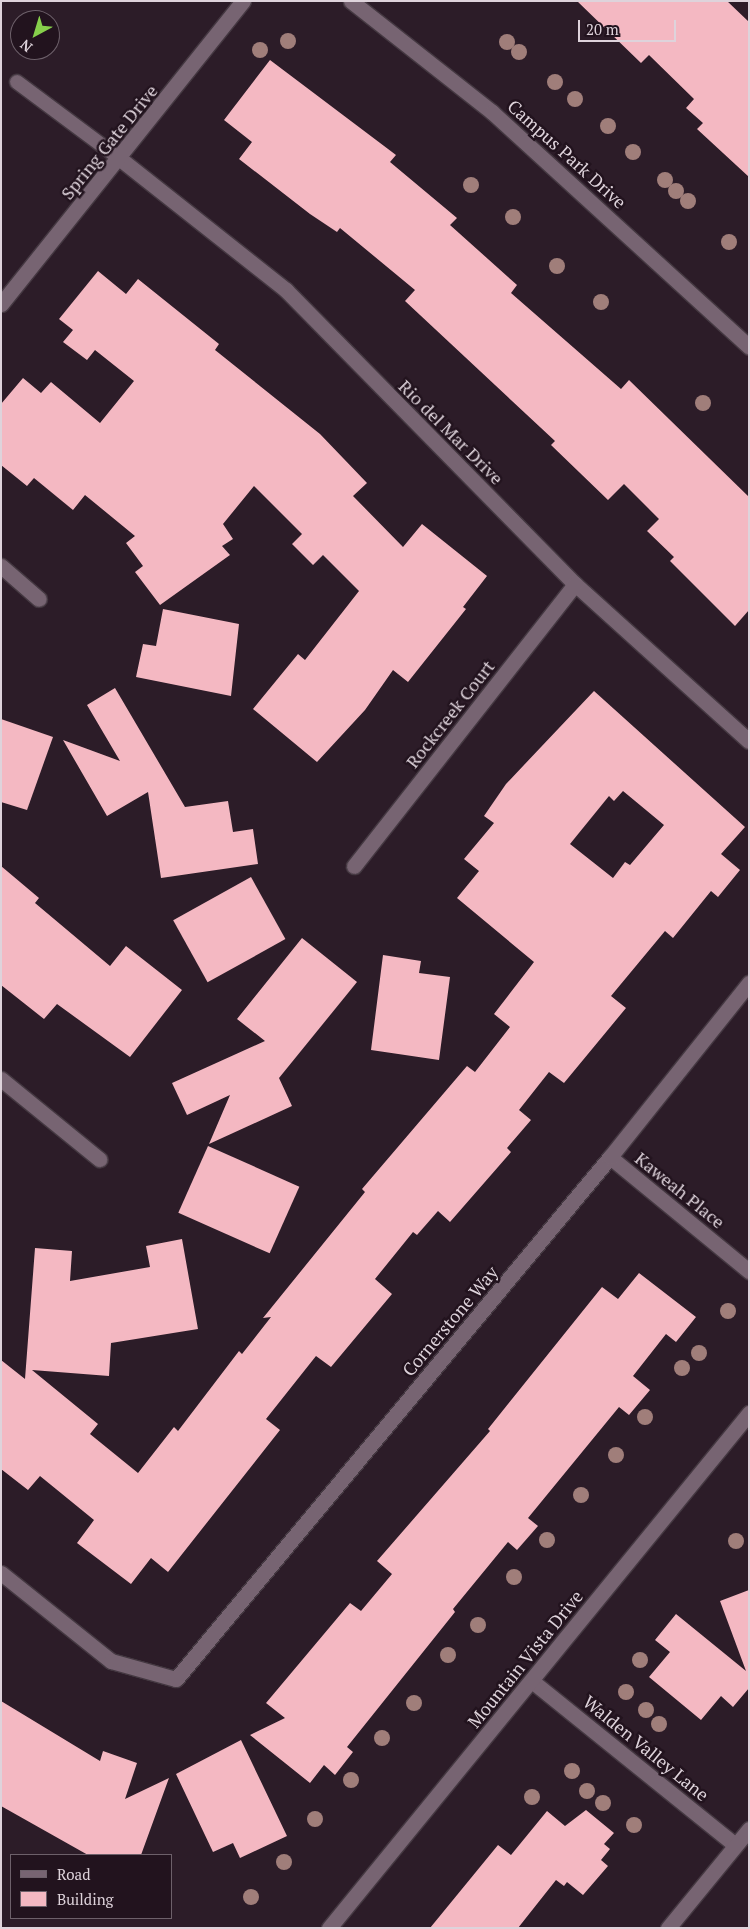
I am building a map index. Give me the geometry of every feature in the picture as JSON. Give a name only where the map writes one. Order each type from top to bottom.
[{"type":"street","name":"Spring Gate Drive","points":[[1,304],[243,1]]},
{"type":"street","name":"Campus Park Drive","points":[[351,1],[499,118],[749,347]]},
{"type":"street","name":"Rio del Mar Drive","points":[[119,158],[286,290],[575,584],[749,741]]},
{"type":"street","points":[[1,566],[39,599]]},
{"type":"street","name":"Rockcreek Court","points":[[354,866],[575,584]]},
{"type":"street","name":"Cornerstone Way","points":[[1,1573],[111,1661],[176,1679],[610,1158],[749,983]]},
{"type":"street","points":[[1,1078],[99,1159]]},
{"type":"street","name":"Kaweah Place","points":[[610,1158],[749,1271]]},
{"type":"street","name":"Mountain Vista Drive","points":[[329,1928],[749,1413]]},
{"type":"street","name":"Walden Valley Lane","points":[[532,1681],[736,1845]]},
{"type":"street","points":[[668,1928],[749,1829]]},
{"type":"lane","points":[[17,82],[119,158]]},
{"type":"building","points":[[577,1],[727,1],[749,22],[749,177],[697,129],[703,123],[686,108],[694,99],[649,55],[641,63]]},
{"type":"building","points":[[270,60],[396,155],[390,162],[457,218],[450,225],[517,285],[511,293],[621,389],[629,380],[749,497],[749,610],[735,626],[670,561],[674,557],[647,531],[659,519],[624,484],[608,500],[551,445],[555,441],[405,301],[415,290],[340,228],[337,232],[310,214],[239,159],[252,142],[224,120]]},
{"type":"building","points":[[98,271],[126,294],[138,279],[219,344],[215,350],[320,434],[367,483],[353,496],[403,547],[422,524],[487,576],[463,607],[466,609],[408,682],[393,670],[365,710],[317,762],[253,709],[298,654],[305,660],[359,591],[323,555],[313,565],[292,544],[302,534],[254,486],[223,524],[233,539],[222,546],[230,555],[160,605],[135,572],[143,566],[126,543],[135,536],[85,495],[73,510],[34,478],[27,486],[1,465],[1,404],[23,378],[41,393],[51,382],[100,423],[134,381],[95,350],[87,360],[63,342],[73,330],[59,319]]},
{"type":"building","points":[[163,609],[239,624],[231,696],[136,677],[143,644],[156,646]]},
{"type":"building","points":[[115,688],[185,807],[228,801],[233,832],[253,829],[258,864],[161,878],[148,792],[107,816],[63,740],[120,761],[87,705]]},
{"type":"building","points":[[594,691],[745,827],[721,854],[740,870],[718,897],[711,891],[673,938],[665,931],[611,996],[626,1008],[564,1083],[549,1072],[519,1110],[531,1120],[507,1148],[511,1152],[450,1222],[438,1211],[417,1235],[413,1232],[375,1279],[392,1294],[331,1367],[316,1356],[266,1419],[280,1430],[168,1572],[151,1558],[131,1584],[77,1543],[94,1520],[40,1476],[28,1490],[1,1469],[1,1360],[25,1379],[35,1248],[72,1251],[70,1281],[150,1267],[146,1246],[182,1239],[198,1329],[111,1343],[109,1376],[32,1370],[98,1424],[90,1434],[138,1473],[174,1427],[178,1431],[239,1351],[242,1354],[271,1317],[263,1318],[365,1192],[362,1189],[467,1066],[475,1072],[510,1027],[494,1014],[534,962],[457,898],[479,871],[464,859],[494,823],[484,816],[506,784]],"holes":[[[623,791],[664,825],[630,865],[625,862],[613,878],[570,844],[609,796],[614,801]]]},
{"type":"building","points":[[1,719],[53,737],[27,810],[1,802]]},
{"type":"building","points":[[1,866],[39,898],[35,903],[110,966],[126,946],[182,990],[130,1057],[57,1004],[44,1019],[1,985]]},
{"type":"building","points":[[251,877],[285,939],[208,982],[173,920]]},
{"type":"building","points":[[302,938],[357,982],[279,1078],[292,1106],[209,1144],[230,1095],[187,1115],[172,1083],[265,1041],[237,1019]]},
{"type":"building","points":[[383,955],[421,961],[419,973],[450,977],[439,1060],[371,1050]]},
{"type":"building","points":[[208,1146],[299,1187],[270,1253],[178,1213]]},
{"type":"building","points":[[639,1273],[696,1317],[676,1342],[666,1334],[633,1376],[650,1390],[629,1415],[619,1407],[528,1518],[538,1526],[517,1550],[508,1542],[453,1609],[455,1612],[347,1747],[353,1752],[335,1775],[324,1765],[310,1783],[250,1735],[285,1718],[266,1703],[350,1603],[361,1611],[392,1574],[377,1561],[490,1431],[488,1429],[602,1287],[618,1299]]},
{"type":"building","points":[[749,1590],[749,1688],[733,1707],[721,1696],[701,1720],[649,1677],[670,1652],[655,1640],[676,1614],[746,1671],[720,1601]]},
{"type":"building","points":[[1,1701],[100,1761],[103,1751],[137,1763],[125,1799],[169,1778],[141,1854],[86,1854],[1,1806]]},
{"type":"building","points":[[241,1740],[287,1836],[240,1858],[233,1843],[213,1852],[176,1774]]},
{"type":"building","points":[[586,1810],[614,1833],[604,1844],[610,1849],[601,1860],[608,1866],[583,1895],[567,1882],[564,1886],[556,1880],[518,1928],[430,1928],[498,1845],[511,1855],[547,1811],[565,1826]]}]
